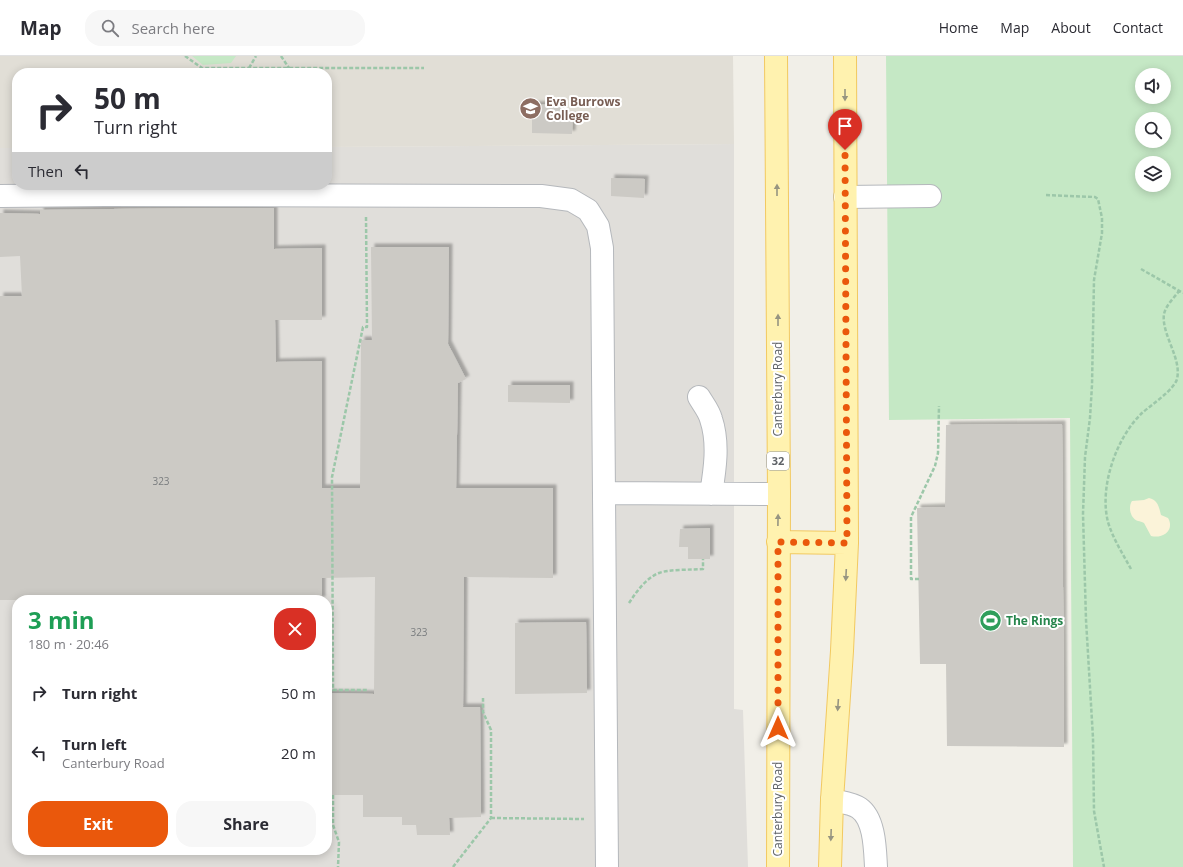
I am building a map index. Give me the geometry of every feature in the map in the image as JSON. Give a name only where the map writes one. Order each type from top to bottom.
[{"type":"main road","name":"Canterbury Road","points":[[776,56],[779,494],[778,867]]},
{"type":"main road","points":[[830,867],[832,800],[842,651],[847,543],[845,56]]},
{"type":"main road","points":[[778,542],[847,543]]},
{"type":"street","points":[[0,196],[541,196],[571,200],[588,210],[598,226],[602,248],[607,867]]},
{"type":"street","points":[[845,197],[930,196]]},
{"type":"street","points":[[699,397],[711,417],[715,433],[716,452],[711,494]]},
{"type":"street","points":[[605,493],[779,494]]},
{"type":"street","points":[[832,800],[859,808],[868,819],[873,834],[876,867]]},
{"type":"path","points":[[186,56],[202,68],[424,68]]},
{"type":"path","points":[[248,68],[256,56]]},
{"type":"path","points":[[281,56],[289,68]]},
{"type":"path","points":[[366,195],[367,327],[363,327],[332,477],[333,690],[368,690]]},
{"type":"path","points":[[1046,195],[1095,197],[1098,199],[1102,218],[1102,233],[1094,280],[1092,385],[1090,418],[1085,457],[1083,514],[1087,635],[1093,738],[1094,811],[1104,867]]},
{"type":"path","points":[[1141,269],[1183,293]]},
{"type":"path","points":[[1131,568],[1111,530],[1106,512],[1106,493],[1112,463],[1124,436],[1140,415],[1176,382],[1178,372],[1164,316],[1166,308],[1179,291]]},
{"type":"path","points":[[919,579],[911,579],[911,517],[935,466],[938,453],[938,406]]},
{"type":"path","points":[[626,606],[637,590],[647,580],[660,572],[703,569],[703,559]]},
{"type":"path","points":[[453,867],[491,818],[491,730],[483,712],[483,698]]},
{"type":"path","points":[[333,795],[333,825],[339,842],[338,867]]},
{"type":"path","points":[[491,818],[590,819]]},
{"type":"shaded area","name":"Eva Burrows College","points":[[0,56],[733,56],[734,144],[332,147],[332,68],[12,68],[12,148],[0,148]]},
{"type":"shaded area","points":[[734,144],[734,709],[743,710],[748,867],[0,867],[0,148],[12,148],[12,190],[332,190],[332,147]]},
{"type":"green space","points":[[192,56],[236,56],[231,63],[203,65]]},
{"type":"green space","points":[[886,56],[1183,56],[1183,867],[1073,867],[1070,418],[889,420]]},
{"type":"sand","points":[[1149,498],[1156,502],[1161,515],[1168,518],[1170,522],[1167,533],[1160,536],[1151,536],[1144,523],[1135,520],[1130,512],[1132,501]]},
{"type":"building","points":[[560,104],[561,116],[573,116],[572,134],[532,133],[532,105]]},
{"type":"building","points":[[611,178],[645,179],[644,198],[611,196]]},
{"type":"building","points":[[274,208],[274,249],[322,248],[322,320],[275,320],[276,362],[322,361],[322,488],[360,488],[361,340],[372,340],[371,247],[449,247],[448,344],[466,379],[458,383],[456,488],[553,488],[553,578],[464,577],[463,707],[480,707],[481,817],[449,818],[450,835],[417,835],[416,825],[402,825],[402,817],[363,817],[363,795],[332,795],[332,693],[374,694],[375,577],[322,578],[322,595],[12,595],[12,600],[0,600],[0,296],[22,296],[20,256],[0,257],[0,213],[40,214],[40,210]]},
{"type":"building","points":[[508,385],[570,385],[570,403],[508,402]]},
{"type":"building","name":"The Rings","points":[[1062,424],[1064,747],[947,746],[946,664],[920,664],[917,508],[945,507],[946,425]]},
{"type":"building","points":[[710,528],[710,559],[688,559],[688,547],[679,547],[680,529]]},
{"type":"building","points":[[586,622],[587,693],[515,694],[515,623]]},
{"type":"place","name":"Eva Burrows College","points":[[530,109]]},
{"type":"place","name":"The Rings","points":[[991,621]]},
{"type":"route","points":[[778,728],[778,542],[847,543],[845,150]]}]
